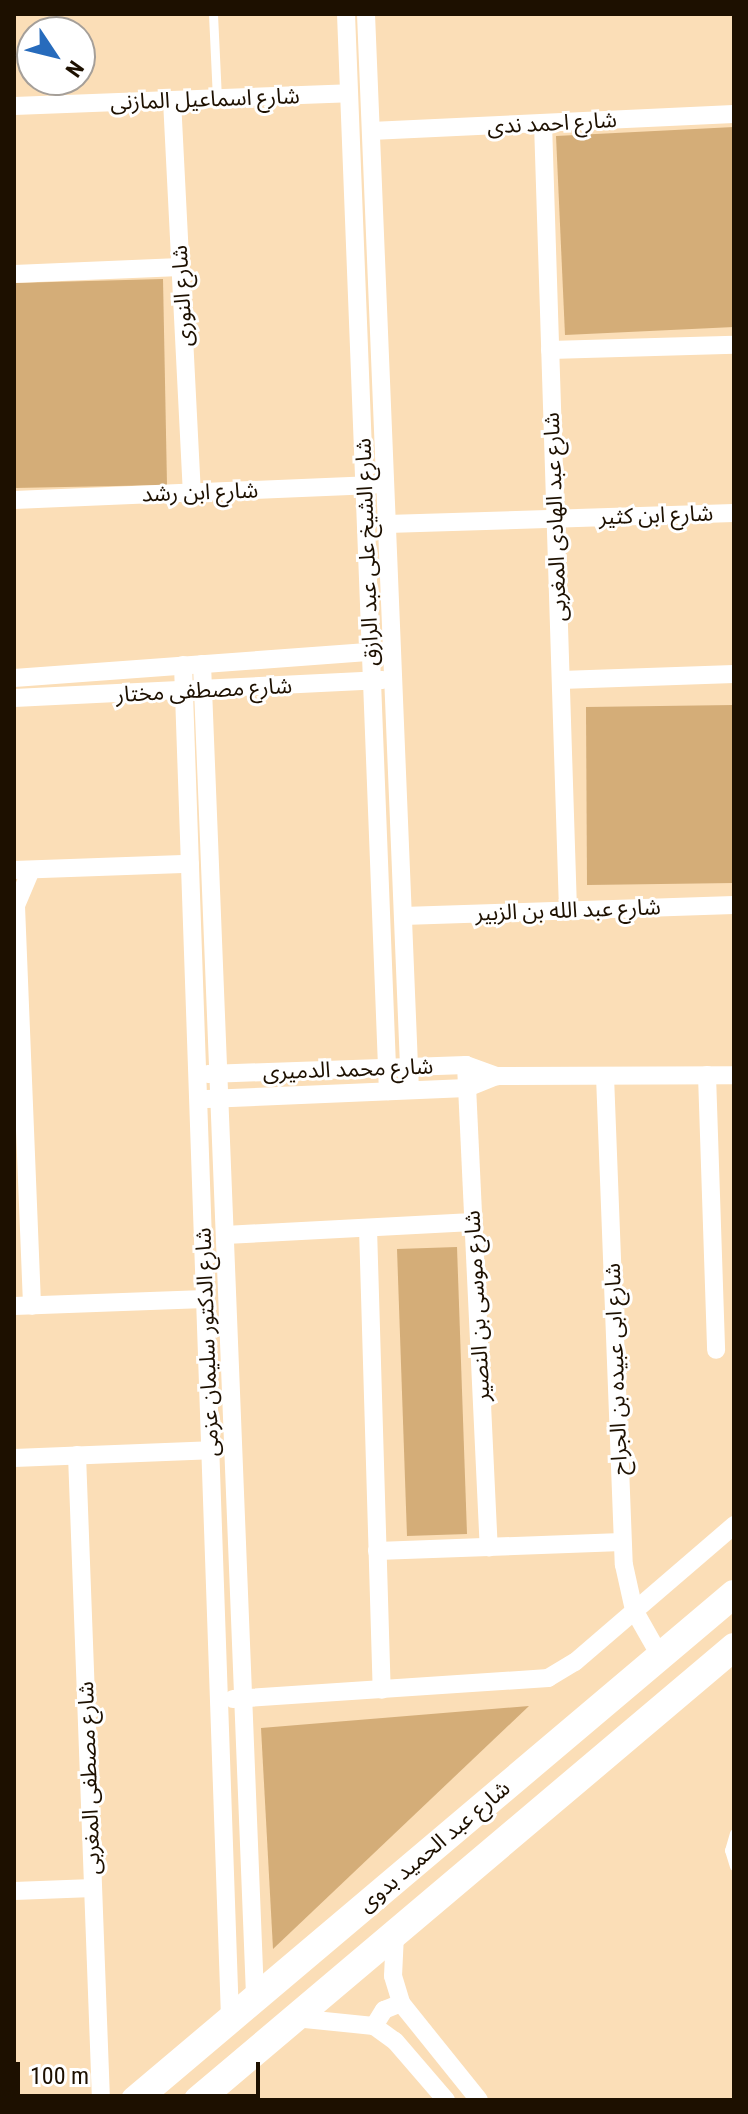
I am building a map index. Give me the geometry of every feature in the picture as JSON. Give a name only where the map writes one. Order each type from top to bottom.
[{"type":"main road","name":"شارع عبد الحميد بدوى","points":[[135,2100],[659,1654],[734,1594]]},
{"type":"main road","name":"شارع عبد الحميد بدوى","points":[[198,2100],[732,1653]]},
{"type":"street","name":"شارع الشيخ على عبد الرازق","points":[[346,14],[388,1091]]},
{"type":"street","name":"شارع الشيخ على عبد الرازق","points":[[366,14],[410,1090]]},
{"type":"street","name":"شارع اسماعيل المازنى","points":[[14,106],[349,93]]},
{"type":"street","name":"شارع النورى","points":[[172,100],[192,493]]},
{"type":"street","name":"شارع احمد ندى","points":[[371,131],[734,114]]},
{"type":"street","name":"شارع عبد الهادى المغربى","points":[[543,123],[568,910]]},
{"type":"street","points":[[14,274],[180,267]]},
{"type":"street","points":[[550,350],[734,345]]},
{"type":"street","name":"شارع ابن رشد","points":[[14,500],[385,485]]},
{"type":"street","name":"شارع ابن كثير","points":[[387,524],[734,513]]},
{"type":"street","name":"شارع مصطفى مختار","points":[[14,678],[392,650]]},
{"type":"street","name":"شارع الدكتور سليمان عزمى","points":[[202,664],[255,1998]]},
{"type":"street","name":"شارع الدكتور سليمان عزمى","points":[[183,665],[230,2019]]},
{"type":"street","points":[[561,680],[734,674]]},
{"type":"street","name":"شارع مصطفى مختار","points":[[14,698],[393,680]]},
{"type":"street","points":[[190,864],[22,870],[16,906],[23,1306],[205,1299]]},
{"type":"street","name":"شارع عبد الله بن الزبير","points":[[403,916],[734,905]]},
{"type":"street","name":"شارع محمد الدميرى","points":[[197,1075],[409,1065],[466,1065],[497,1076],[734,1075]]},
{"type":"street","name":"شارع موسى بن النصير","points":[[466,1065],[489,1547]]},
{"type":"street","points":[[707,1075],[716,1350]]},
{"type":"street","name":"شارع محمد الدميرى","points":[[198,1099],[467,1088],[497,1076]]},
{"type":"street","name":"شارع ابى عبيده بن الجراح","points":[[605,1076],[622,1542],[634,1610],[659,1654]]},
{"type":"street","points":[[225,1235],[473,1222]]},
{"type":"street","points":[[368,1228],[382,1690]]},
{"type":"street","points":[[14,1458],[210,1450]]},
{"type":"street","name":"شارع مصطفى المغربى","points":[[77,1455],[101,2100]]},
{"type":"street","points":[[219,1700],[548,1678],[575,1662],[734,1525]]},
{"type":"street","points":[[377,1551],[622,1542]]},
{"type":"street","points":[[14,1891],[93,1888]]},
{"type":"street","points":[[395,1934],[391,1962],[401,2003],[479,2100]]},
{"type":"street","points":[[374,2026],[384,2010],[401,2003]]},
{"type":"street","points":[[295,2018],[374,2026],[395,2041],[446,2100]]},
{"type":"lane","points":[[213,14],[217,98]]},
{"type":"lane","points":[[734,1833],[729,1850],[734,1866]]},
{"type":"shaded area","points":[[734,127],[734,327],[565,335],[556,136]]},
{"type":"shaded area","points":[[163,279],[167,485],[14,488],[14,283]]},
{"type":"shaded area","points":[[734,705],[734,883],[587,885],[586,707]]},
{"type":"shaded area","points":[[457,1247],[467,1534],[407,1536],[397,1249]]},
{"type":"shaded area","points":[[529,1706],[273,1949],[261,1728]]}]
